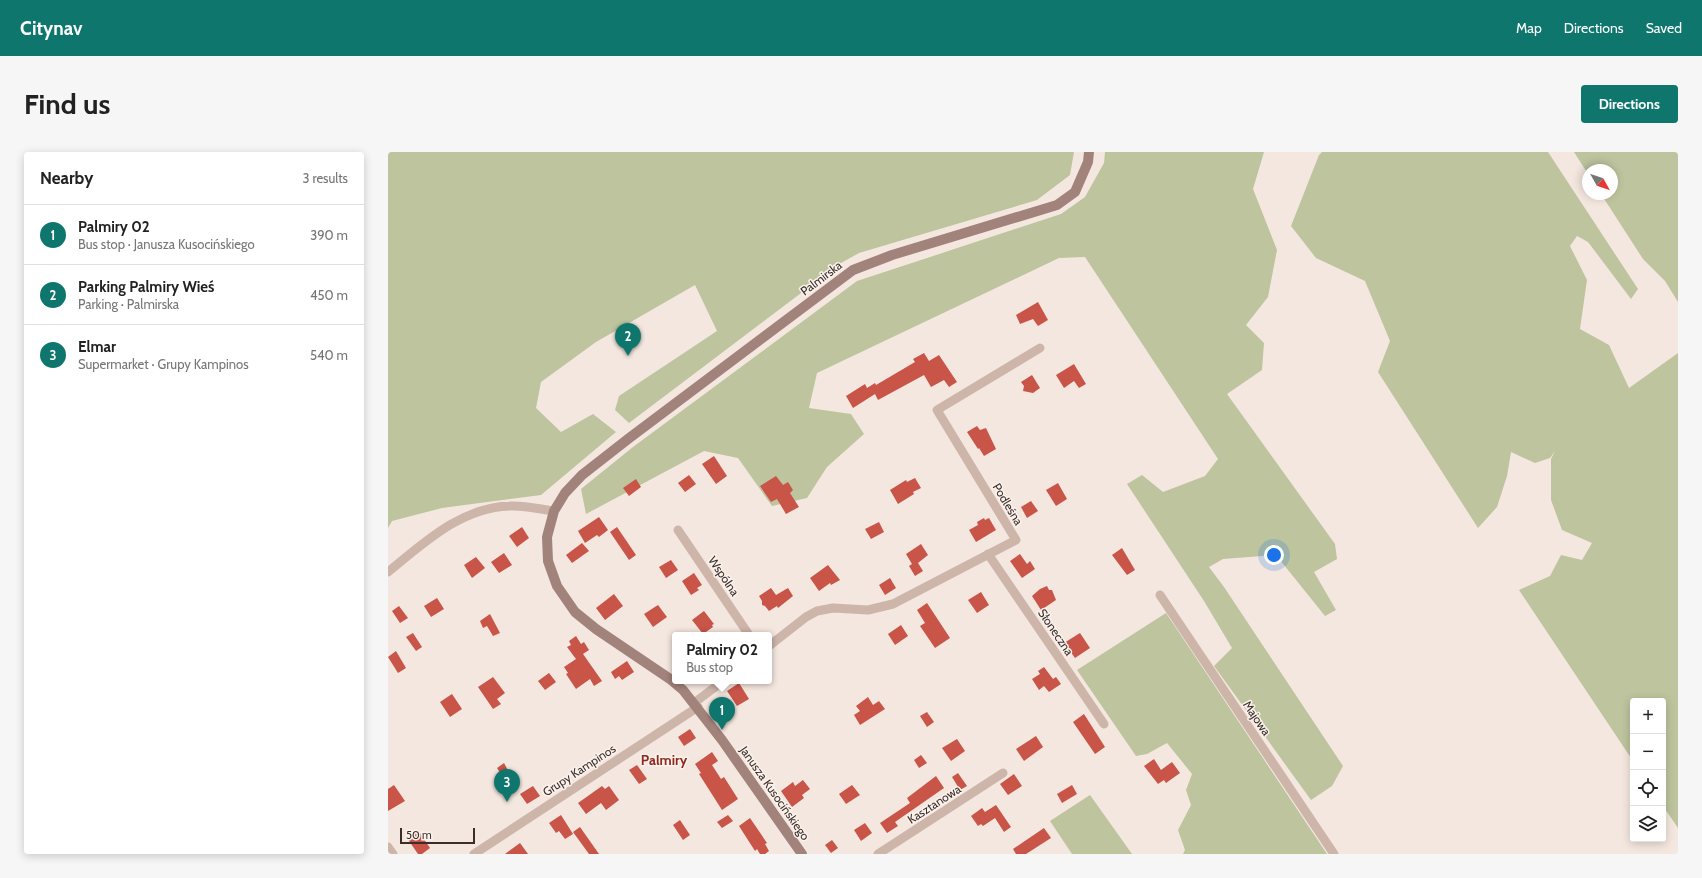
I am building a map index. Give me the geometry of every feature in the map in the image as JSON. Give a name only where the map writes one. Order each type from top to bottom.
[{"type":"street","name":"Palmirska","points":[[582,475],[853,270],[892,255],[1057,205],[1075,192],[1088,162],[1089,152]]},
{"type":"street","name":"Podleśna","points":[[772,644],[806,617],[817,611],[833,608],[868,610],[893,604],[1016,540],[937,410],[1040,348]]},
{"type":"street","name":"Janusza Kusocińskiego","points":[[582,475],[565,493],[554,511],[547,537],[548,561],[557,586],[575,612],[596,629],[672,680]]},
{"type":"street","points":[[388,572],[430,538],[455,522],[483,509],[509,506],[554,511]]},
{"type":"street","name":"Wspólna","points":[[678,530],[747,632]]},
{"type":"street","name":"Słoneczna","points":[[988,554],[1104,724]]},
{"type":"street","name":"Majowa","points":[[1160,595],[1334,854]]},
{"type":"street","name":"Janusza Kusocińskiego","points":[[676,684],[696,705],[802,854]]},
{"type":"street","points":[[696,705],[720,684]]},
{"type":"street","name":"Grupy Kampinos","points":[[474,854],[696,705]]},
{"type":"street","name":"Kasztanowa","points":[[878,854],[1003,773]]},
{"type":"street","points":[[388,847],[393,854]]},
{"type":"green space","points":[[388,152],[1074,152],[1070,175],[1037,200],[859,253],[841,263],[629,423],[615,410],[619,396],[717,331],[695,285],[596,342],[541,382],[536,408],[561,432],[593,414],[616,432],[541,495],[442,508],[392,521],[388,528]]},
{"type":"green space","points":[[1105,152],[1264,152],[1253,189],[1277,250],[1268,297],[1246,325],[1264,343],[1262,370],[1227,394],[1335,544],[1337,559],[1314,572],[1336,610],[1325,616],[1276,555],[1223,559],[1209,567],[1224,587],[1343,766],[1332,786],[1311,800],[1214,666],[1232,648],[1204,601],[1127,484],[1142,475],[1163,492],[1205,476],[1218,459],[1085,257],[1059,258],[817,373],[809,408],[851,414],[864,434],[827,467],[807,498],[772,506],[738,458],[704,451],[586,514],[581,489],[633,447],[857,281],[1061,214],[1085,197],[1104,163]]},
{"type":"green space","points":[[1322,152],[1548,152],[1638,289],[1631,299],[1588,242],[1577,236],[1570,246],[1587,280],[1580,329],[1609,345],[1629,388],[1678,353],[1678,828],[1666,810],[1666,698],[1630,698],[1630,756],[1519,590],[1550,576],[1561,555],[1582,560],[1592,543],[1562,530],[1551,500],[1551,459],[1555,451],[1550,458],[1535,463],[1511,452],[1507,476],[1497,507],[1478,528],[1378,372],[1390,341],[1365,281],[1316,258],[1291,226],[1319,155]]},
{"type":"green space","points":[[1574,152],[1678,152],[1678,302],[1665,281],[1643,259],[1605,200],[1618,200],[1618,164],[1582,165]]},
{"type":"green space","points":[[1166,613],[1327,854],[1183,854],[1185,850],[1178,830],[1191,805],[1186,790],[1192,774],[1167,743],[1147,754],[1136,756],[1077,670]]},
{"type":"green space","points":[[1090,795],[1132,854],[1072,854],[1050,821]]},
{"type":"building","points":[[1038,302],[1048,320],[1038,326],[1033,319],[1020,324],[1016,315]]},
{"type":"building","points":[[924,353],[929,361],[939,355],[957,382],[949,387],[944,380],[931,387],[924,375],[878,400],[875,394],[853,408],[846,396],[865,384],[867,388],[875,383],[876,385],[915,362],[913,359]]},
{"type":"building","points":[[1074,364],[1086,384],[1079,388],[1074,381],[1064,388],[1056,375]]},
{"type":"building","points":[[1032,375],[1040,388],[1033,393],[1023,391],[1024,386],[1021,382]]},
{"type":"building","points":[[977,426],[980,430],[986,428],[996,449],[984,456],[967,432]]},
{"type":"building","points":[[714,456],[727,476],[716,484],[702,464]]},
{"type":"building","points":[[689,475],[696,484],[685,492],[678,483]]},
{"type":"building","points":[[776,476],[783,485],[788,482],[793,490],[790,493],[799,507],[786,514],[777,499],[771,502],[760,486]]},
{"type":"building","points":[[915,478],[921,488],[913,492],[914,494],[898,504],[890,490],[906,480],[907,482]]},
{"type":"building","points":[[636,479],[641,487],[629,496],[623,488]]},
{"type":"building","points":[[1058,483],[1067,499],[1056,506],[1046,490]]},
{"type":"building","points":[[1031,501],[1038,511],[1027,518],[1021,507]]},
{"type":"building","points":[[599,517],[608,530],[599,537],[597,535],[585,543],[578,531]]},
{"type":"building","points":[[984,518],[985,520],[989,518],[996,530],[976,542],[969,530],[978,525],[977,522]]},
{"type":"building","points":[[879,522],[884,532],[871,539],[865,529]]},
{"type":"building","points":[[522,527],[529,538],[517,547],[509,536]]},
{"type":"building","points":[[617,527],[636,555],[629,560],[610,532]]},
{"type":"building","points":[[582,543],[589,551],[572,563],[566,555]]},
{"type":"building","points":[[921,544],[928,555],[918,563],[923,571],[915,576],[909,566],[912,564],[906,554]]},
{"type":"building","points":[[1122,548],[1135,570],[1127,575],[1112,555]]},
{"type":"building","points":[[504,553],[512,565],[499,573],[491,562]]},
{"type":"building","points":[[1020,554],[1027,564],[1030,561],[1035,569],[1022,578],[1010,561]]},
{"type":"building","points":[[476,557],[485,568],[472,578],[464,565]]},
{"type":"building","points":[[671,560],[678,570],[666,578],[659,567]]},
{"type":"building","points":[[828,565],[840,580],[831,585],[830,583],[819,591],[810,578]]},
{"type":"building","points":[[694,573],[702,585],[697,588],[699,590],[691,595],[682,581]]},
{"type":"building","points":[[890,578],[896,588],[885,595],[879,585]]},
{"type":"building","points":[[1047,586],[1049,590],[1052,590],[1056,600],[1041,610],[1032,596],[1040,589]]},
{"type":"building","points":[[771,588],[776,595],[788,588],[793,596],[778,608],[777,606],[769,611],[762,605],[762,601],[759,596]]},
{"type":"building","points":[[981,592],[989,605],[977,613],[968,600]]},
{"type":"building","points":[[614,594],[623,606],[605,620],[596,608]]},
{"type":"building","points":[[437,598],[444,609],[431,617],[424,606]]},
{"type":"building","points":[[927,603],[950,638],[935,648],[920,626],[925,623],[917,610]]},
{"type":"building","points":[[658,605],[667,617],[653,627],[644,614]]},
{"type":"building","points":[[399,606],[408,618],[400,623],[392,611]]},
{"type":"building","points":[[704,611],[714,624],[712,625],[713,627],[706,632],[701,632],[692,620]]},
{"type":"building","points":[[490,614],[500,633],[493,636],[487,626],[483,628],[480,621]]},
{"type":"building","points":[[901,625],[908,636],[895,645],[888,634]]},
{"type":"building","points":[[413,633],[422,647],[416,651],[406,637]]},
{"type":"building","points":[[1080,633],[1090,648],[1075,658],[1064,643]]},
{"type":"building","points":[[576,636],[581,644],[584,642],[589,650],[583,654],[602,681],[594,686],[590,679],[576,689],[566,674],[568,673],[564,667],[576,659],[567,647],[571,645],[569,641]]},
{"type":"building","points":[[396,651],[406,668],[398,673],[388,657]]},
{"type":"building","points":[[627,661],[634,672],[622,680],[619,676],[615,679],[611,672]]},
{"type":"building","points":[[1044,667],[1053,679],[1056,677],[1061,684],[1049,692],[1044,686],[1039,690],[1032,679],[1040,674],[1038,671]]},
{"type":"building","points":[[549,673],[556,682],[545,690],[538,681]]},
{"type":"building","points":[[493,677],[505,693],[497,699],[501,704],[493,709],[478,687]]},
{"type":"building","points":[[740,684],[749,699],[737,706],[727,691]]},
{"type":"building","points":[[452,694],[462,709],[450,717],[440,702]]},
{"type":"building","points":[[868,697],[873,705],[879,701],[885,709],[860,725],[854,715],[860,711],[856,706]]},
{"type":"building","points":[[927,712],[934,722],[927,727],[920,716]]},
{"type":"building","points":[[1084,714],[1105,747],[1095,754],[1073,722]]},
{"type":"building","points":[[690,729],[696,738],[684,746],[678,737]]},
{"type":"building","points":[[1036,736],[1043,747],[1024,761],[1016,749]]},
{"type":"building","points":[[957,739],[965,751],[951,761],[942,748]]},
{"type":"building","points":[[712,752],[718,761],[712,765],[721,779],[724,777],[738,799],[722,810],[699,774],[701,773],[695,764]]},
{"type":"building","points":[[921,755],[927,763],[919,768],[914,760]]},
{"type":"building","points":[[1154,759],[1161,770],[1172,762],[1180,773],[1166,783],[1164,780],[1158,784],[1144,766]]},
{"type":"building","points":[[504,763],[518,789],[513,792],[497,768]]},
{"type":"building","points":[[637,765],[647,779],[639,784],[629,770]]},
{"type":"building","points":[[958,773],[967,786],[960,790],[952,777]]},
{"type":"building","points":[[1014,774],[1022,786],[1008,795],[1000,784]]},
{"type":"building","points":[[936,776],[944,788],[895,822],[898,826],[887,833],[880,823],[910,803],[907,798]]},
{"type":"building","points":[[803,780],[810,789],[802,795],[804,798],[792,807],[781,791],[793,782],[795,786]]},
{"type":"building","points":[[394,785],[405,801],[388,811],[388,789]]},
{"type":"building","points":[[852,785],[860,795],[846,804],[839,794]]},
{"type":"building","points":[[1072,785],[1077,794],[1062,803],[1057,794]]},
{"type":"building","points":[[533,786],[540,796],[527,804],[520,794]]},
{"type":"building","points":[[602,786],[605,789],[609,786],[619,800],[606,810],[601,803],[586,814],[578,803]]},
{"type":"building","points":[[996,805],[1011,827],[1004,832],[995,818],[983,826],[981,824],[978,826],[971,816],[982,808],[985,812]]},
{"type":"building","points":[[561,815],[573,834],[565,839],[559,831],[556,833],[549,823]]},
{"type":"building","points":[[728,815],[733,821],[722,828],[717,822]]},
{"type":"building","points":[[750,818],[767,843],[765,844],[769,851],[765,854],[760,854],[757,849],[755,851],[739,826]]},
{"type":"building","points":[[680,820],[690,835],[683,840],[673,825]]},
{"type":"building","points":[[865,823],[872,833],[861,841],[854,830]]},
{"type":"building","points":[[580,827],[599,854],[589,854],[573,832]]},
{"type":"building","points":[[1044,828],[1051,838],[1026,854],[1016,854],[1013,849]]},
{"type":"building","points":[[418,830],[430,848],[422,854],[418,854],[407,838]]},
{"type":"building","points":[[832,840],[838,848],[831,853],[825,845]]},
{"type":"building","points":[[520,843],[528,854],[505,854]]},
{"type":"place","name":"Parking Palmiry Wieś","points":[[628,356]]},
{"type":"place","name":"Palmiry 02","points":[[722,730]]},
{"type":"place","name":"Elmar","points":[[507,802]]},
{"type":"district","name":"Palmiry","points":[[664,760]]}]
